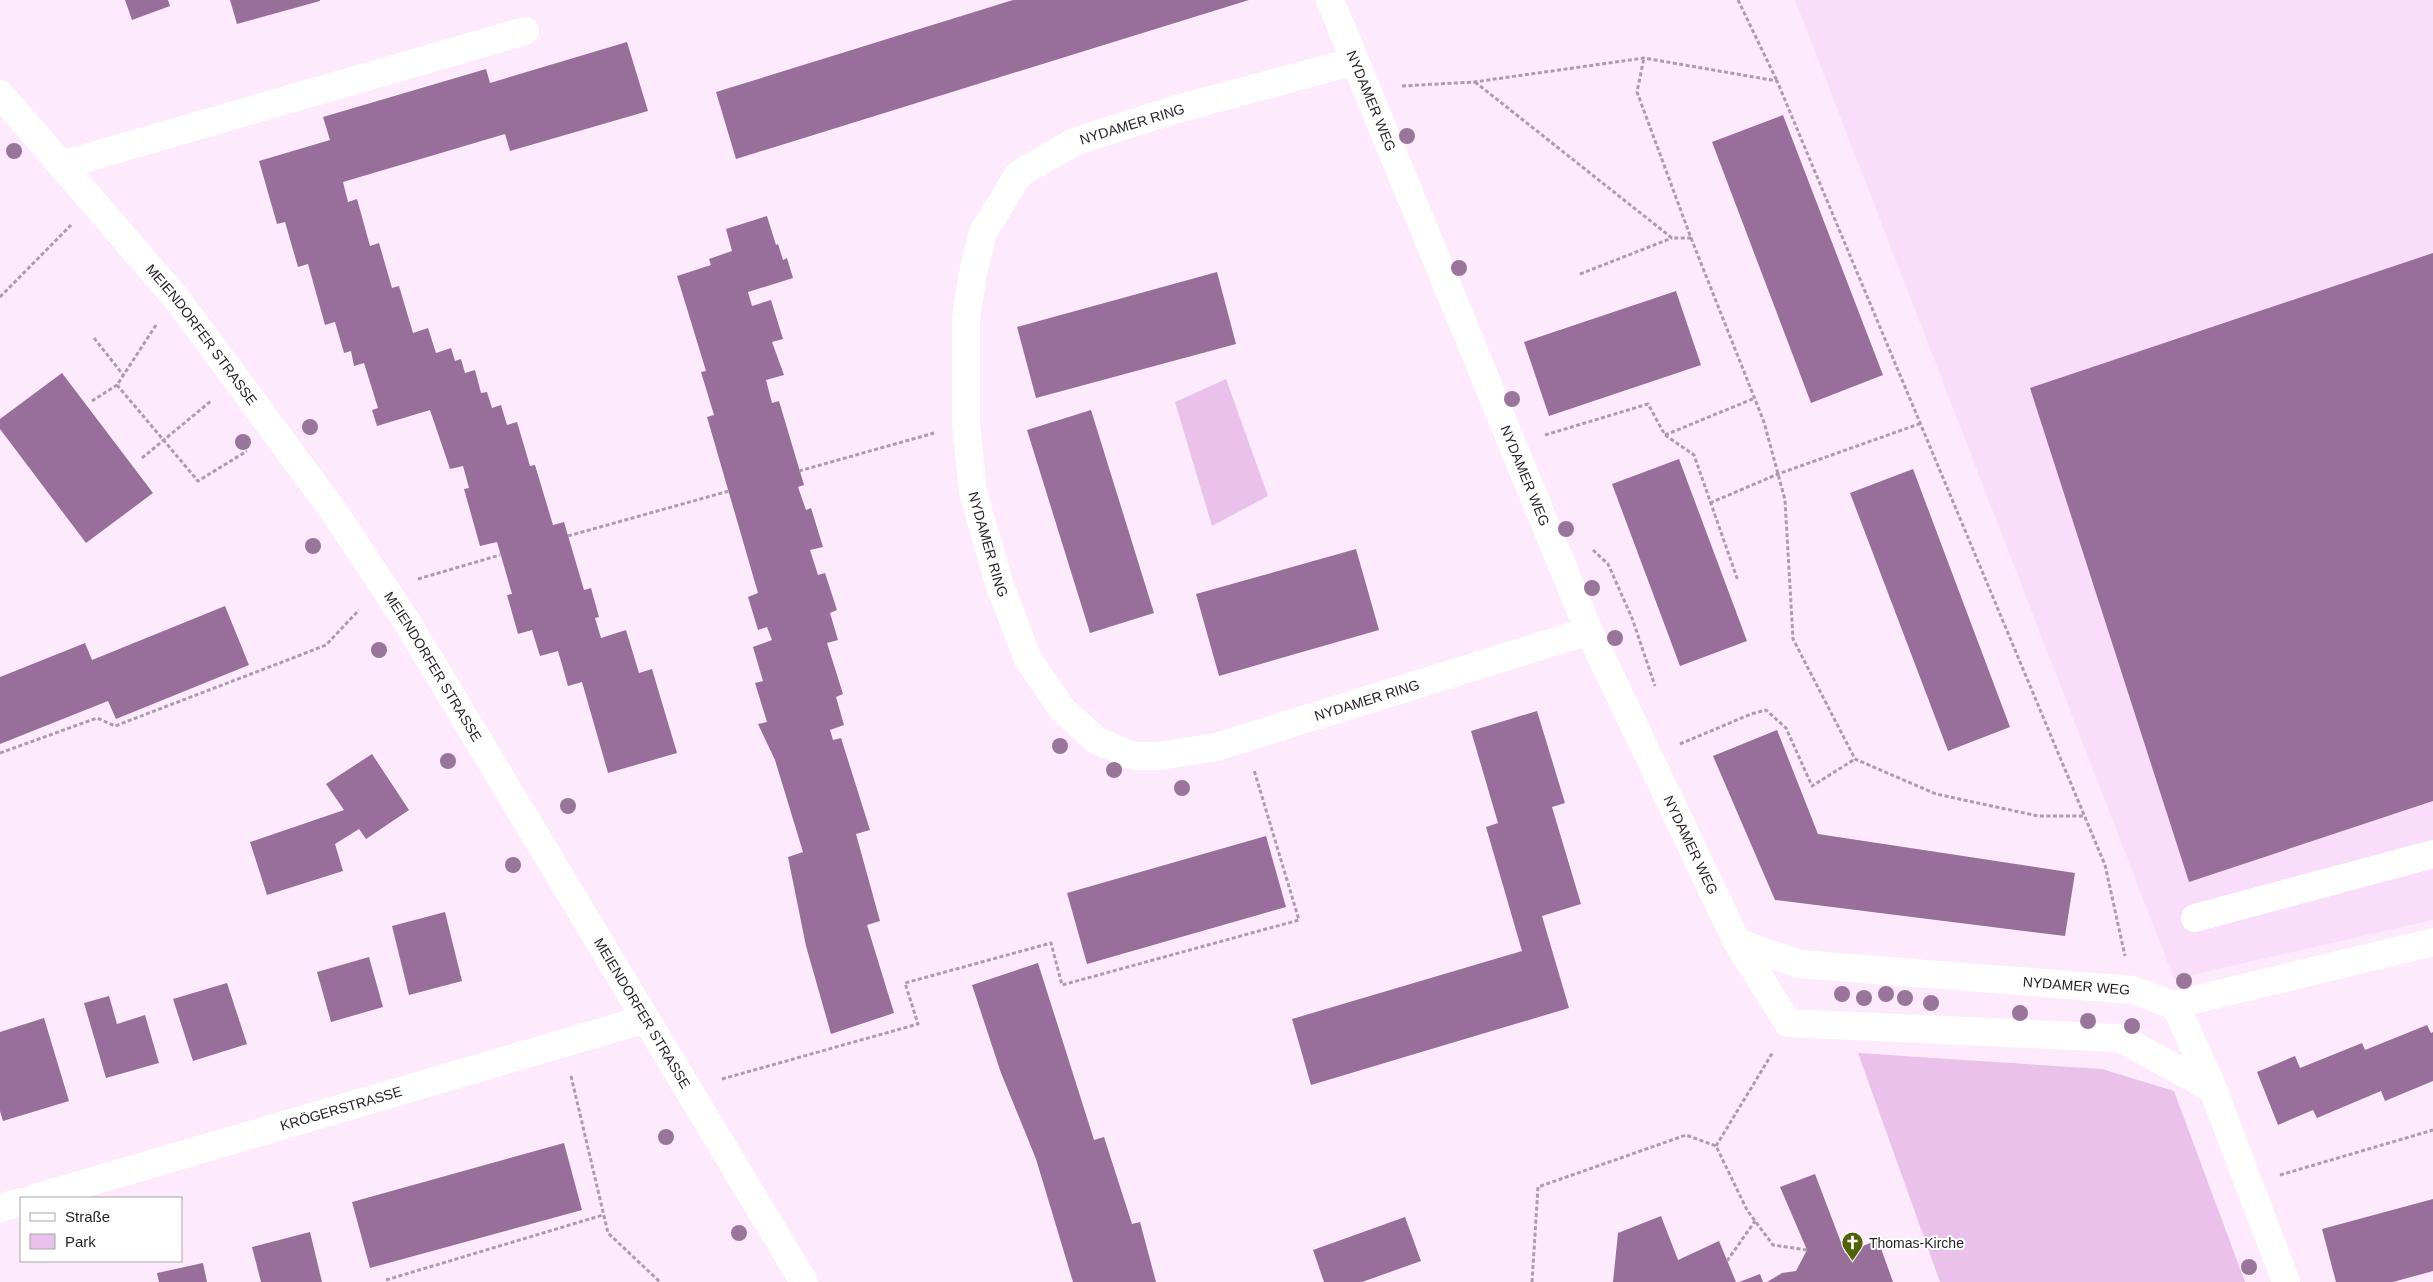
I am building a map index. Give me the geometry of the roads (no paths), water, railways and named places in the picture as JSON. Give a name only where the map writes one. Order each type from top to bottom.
[{"type":"street","name":"NYDAMER WEG","points":[[1330,0],[1589,631],[1737,942],[1790,1024],[2120,1038],[2212,1089]]},
{"type":"street","points":[[62,164],[525,31]]},
{"type":"street","name":"NYDAMER RING","points":[[1355,62],[1178,110],[1074,142],[1019,174],[983,232],[973,273],[966,318],[966,424],[973,492],[999,583],[1028,659],[1062,710],[1096,740],[1133,756],[1159,756],[1216,747],[1589,631]]},
{"type":"street","name":"MEIENDORFER STRASSE","points":[[0,94],[177,299],[277,432],[385,588],[804,1282]]},
{"type":"street","points":[[2195,918],[2433,854]]},
{"type":"street","name":"NYDAMER WEG","points":[[1737,942],[1799,964],[2133,990],[2173,1005]]},
{"type":"street","points":[[2173,1005],[2433,942]]},
{"type":"street","points":[[2173,1005],[2177,1009],[2212,1089],[2286,1282]]},
{"type":"street","name":"KRÖGERSTRASSE","points":[[38,1197],[646,1019]]},
{"type":"street","points":[[0,1208],[20,1202]]},
{"type":"place","name":"Thomas-Kirche","points":[[1853,1262]]}]
